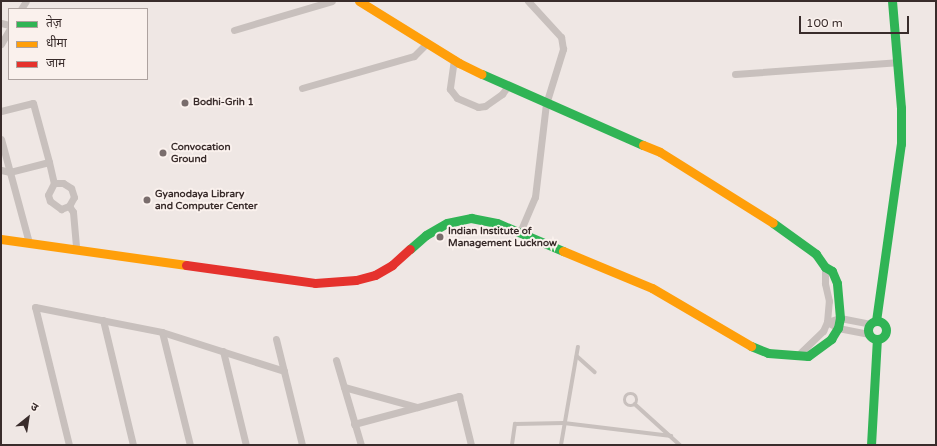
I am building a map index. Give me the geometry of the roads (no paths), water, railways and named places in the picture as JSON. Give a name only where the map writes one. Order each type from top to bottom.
[{"type":"street","points":[[234,30],[332,1]]},
{"type":"street","points":[[1,239],[315,283],[356,280],[375,275],[392,265],[426,235],[447,223],[471,218],[497,223],[652,288],[742,342],[768,353],[808,356],[819,350],[838,328],[840,318],[837,283],[832,271],[825,267],[816,254],[758,213],[660,152],[507,87],[454,59],[359,1]]},
{"type":"street","points":[[520,232],[535,197],[546,104],[563,49],[560,37],[528,1]]},
{"type":"street","points":[[869,334],[873,323],[901,144],[892,1]]},
{"type":"street","points":[[1,44],[8,32]]},
{"type":"street","points":[[302,88],[414,56],[427,43]]},
{"type":"street","points":[[454,59],[450,89],[457,98],[478,108],[486,106],[502,94],[507,87]]},
{"type":"street","points":[[734,74],[897,62]]},
{"type":"street","points":[[1,110],[33,103],[54,183],[48,195],[50,201],[61,209],[68,206],[74,197],[71,188],[63,183],[54,183]]},
{"type":"street","points":[[1,139],[29,243]]},
{"type":"street","points":[[1,170],[10,172],[49,162]]},
{"type":"street","points":[[68,206],[73,212],[76,250]]},
{"type":"street","points":[[798,355],[823,331],[827,322],[829,301],[825,283],[825,267]]},
{"type":"street","points":[[69,445],[35,308],[162,332],[284,371]]},
{"type":"street","points":[[827,322],[840,318],[883,323],[886,330],[884,336],[877,339]]},
{"type":"street","points":[[103,320],[134,445]]},
{"type":"street","points":[[827,322],[838,328],[869,334],[877,339]]},
{"type":"street","points":[[162,332],[190,445]]},
{"type":"street","points":[[276,339],[302,445]]},
{"type":"street","points":[[871,445],[877,339]]},
{"type":"street","points":[[223,351],[246,445]]},
{"type":"street","points":[[336,360],[360,445]]},
{"type":"street","points":[[344,387],[418,407]]},
{"type":"street","points":[[354,424],[459,396],[471,445]]},
{"type":"lane","points":[[561,445],[578,347]]},
{"type":"lane","points":[[576,356],[595,372]]},
{"type":"lane","points":[[635,404],[680,445]]},
{"type":"lane","points":[[512,445],[515,424],[564,423],[671,436]]},
{"type":"place","name":"Bodhi-Grih 1","points":[[185,103]]},
{"type":"place","name":"Convocation Ground","points":[[163,153]]},
{"type":"place","name":"Gyanodaya Library and Computer Center","points":[[147,200]]},
{"type":"place","name":"Indian Institute of Management Lucknow","points":[[440,237]]}]
